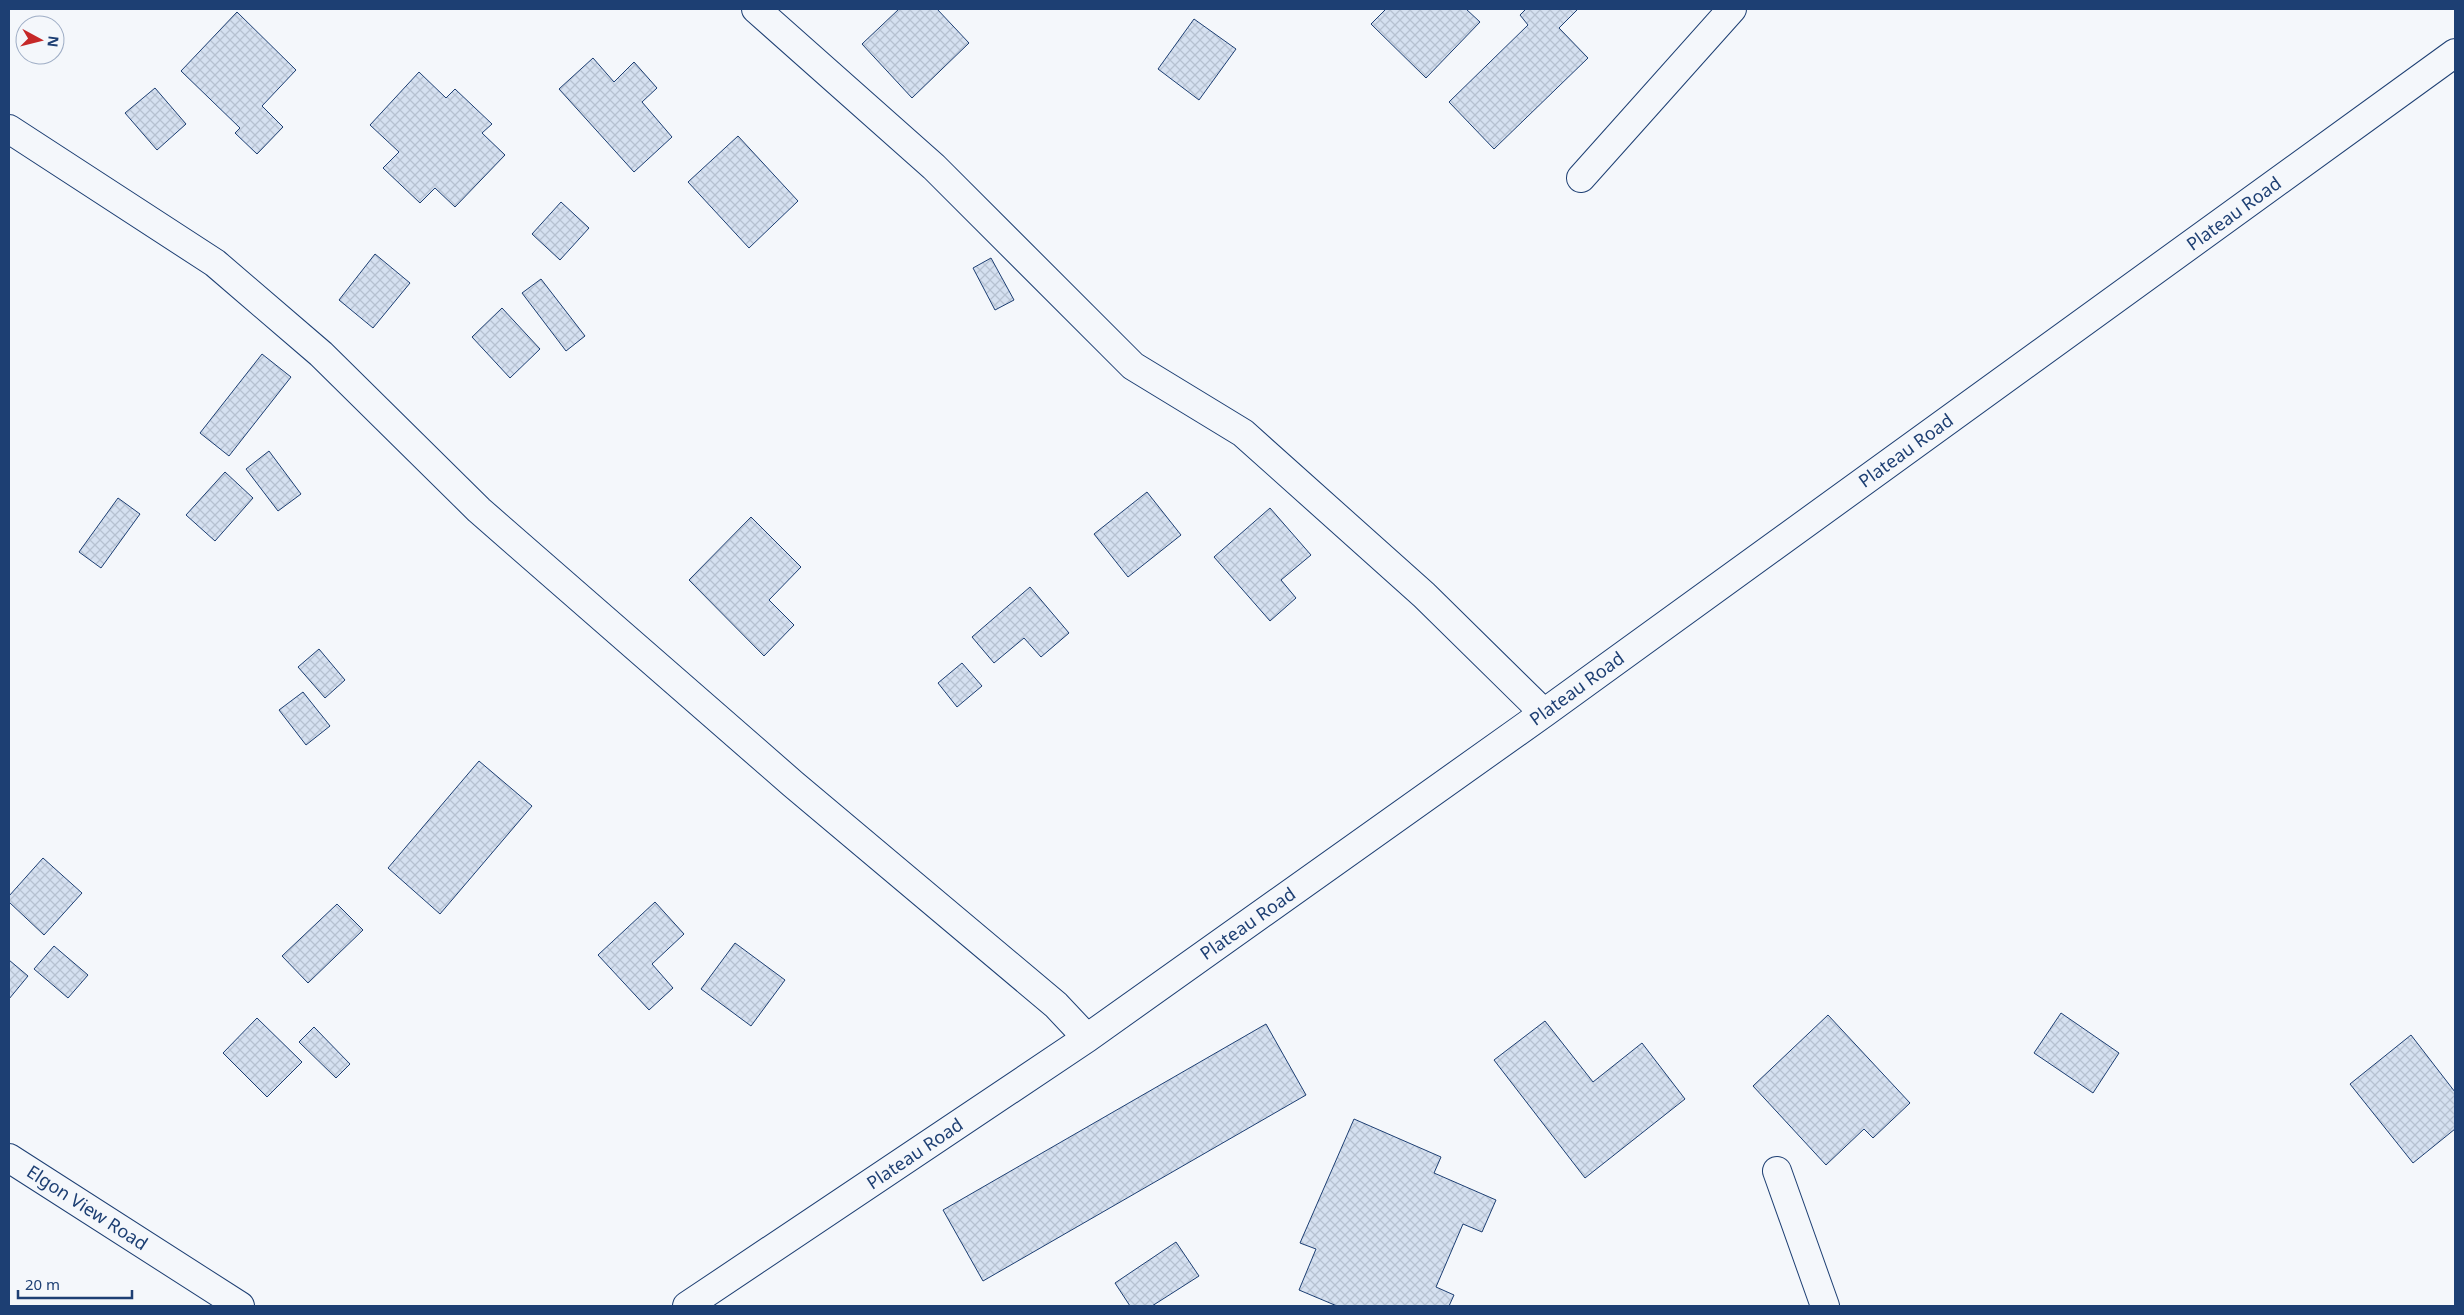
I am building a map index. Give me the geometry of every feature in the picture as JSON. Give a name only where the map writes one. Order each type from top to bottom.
[{"type":"street","points":[[756,9],[934,167],[1132,366],[1243,432],[1424,595],[1544,713]]},
{"type":"street","points":[[1581,178],[1732,9]]},
{"type":"street","name":"Plateau Road","points":[[688,1306],[1087,1038],[1544,713],[2455,54]]},
{"type":"street","points":[[9,129],[215,263],[321,354],[479,510],[793,784],[1056,1005],[1087,1038]]},
{"type":"street","name":"Elgon View Road","points":[[9,1158],[240,1306]]},
{"type":"street","points":[[1777,1171],[1824,1306]]},
{"type":"building","points":[[899,9],[937,9],[969,43],[912,98],[862,44]]},
{"type":"building","points":[[1386,9],[1466,9],[1480,22],[1426,78],[1371,24]]},
{"type":"building","points":[[1526,9],[1578,9],[1559,28],[1588,58],[1494,149],[1449,102],[1528,25],[1520,15]]},
{"type":"building","points":[[237,12],[296,70],[262,106],[283,127],[257,154],[235,133],[240,128],[181,71]]},
{"type":"building","points":[[1194,19],[1236,49],[1199,100],[1158,69]]},
{"type":"building","points":[[593,58],[614,82],[634,62],[657,88],[642,102],[672,137],[634,172],[559,89]]},
{"type":"building","points":[[419,72],[446,98],[455,89],[492,124],[482,133],[505,155],[455,207],[435,188],[420,203],[383,168],[399,152],[370,125]]},
{"type":"building","points":[[155,88],[186,124],[157,150],[125,113]]},
{"type":"building","points":[[738,136],[798,201],[749,248],[688,182]]},
{"type":"building","points":[[561,202],[589,228],[560,260],[532,234]]},
{"type":"building","points":[[375,254],[410,283],[373,328],[339,300]]},
{"type":"building","points":[[991,258],[1014,300],[995,310],[973,268]]},
{"type":"building","points":[[541,279],[585,336],[566,351],[522,293]]},
{"type":"building","points":[[502,308],[540,349],[510,378],[472,337]]},
{"type":"building","points":[[262,354],[291,377],[229,456],[200,433]]},
{"type":"building","points":[[269,451],[301,494],[278,511],[246,469]]},
{"type":"building","points":[[225,472],[253,498],[215,541],[186,515]]},
{"type":"building","points":[[1147,492],[1181,535],[1128,577],[1094,534]]},
{"type":"building","points":[[118,498],[140,514],[101,568],[79,552]]},
{"type":"building","points":[[1270,508],[1311,555],[1281,580],[1296,598],[1270,621],[1214,557]]},
{"type":"building","points":[[751,517],[801,567],[769,600],[794,625],[764,656],[689,580]]},
{"type":"building","points":[[1030,587],[1069,633],[1041,657],[1024,638],[994,663],[972,637]]},
{"type":"building","points":[[319,649],[345,680],[325,698],[298,667]]},
{"type":"building","points":[[962,663],[982,686],[957,707],[938,683]]},
{"type":"building","points":[[303,692],[330,726],[306,745],[279,710]]},
{"type":"building","points":[[479,761],[532,806],[440,914],[388,868]]},
{"type":"building","points":[[43,858],[82,893],[44,935],[9,902],[9,896]]},
{"type":"building","points":[[655,902],[684,934],[652,964],[673,988],[649,1010],[598,955]]},
{"type":"building","points":[[337,904],[363,930],[308,983],[282,956]]},
{"type":"building","points":[[735,943],[785,980],[751,1026],[701,989]]},
{"type":"building","points":[[54,946],[88,975],[68,998],[34,969]]},
{"type":"building","points":[[9,960],[28,976],[9,999]]},
{"type":"building","points":[[2061,1013],[2119,1053],[2093,1093],[2034,1053]]},
{"type":"building","points":[[1828,1015],[1910,1103],[1873,1138],[1864,1129],[1826,1165],[1753,1086]]},
{"type":"building","points":[[257,1018],[302,1062],[267,1097],[223,1053]]},
{"type":"building","points":[[1545,1021],[1593,1082],[1642,1043],[1685,1099],[1585,1178],[1494,1060]]},
{"type":"building","points":[[1266,1024],[1306,1095],[983,1281],[943,1210]]},
{"type":"building","points":[[314,1027],[350,1064],[336,1078],[299,1042]]},
{"type":"building","points":[[2411,1035],[2455,1092],[2455,1129],[2413,1163],[2350,1084]]},
{"type":"building","points":[[1354,1119],[1441,1157],[1434,1173],[1496,1200],[1482,1232],[1463,1224],[1436,1287],[1454,1295],[1449,1306],[1337,1306],[1299,1290],[1316,1249],[1300,1243]]},
{"type":"building","points":[[1176,1242],[1199,1276],[1152,1306],[1130,1306],[1115,1283]]}]
